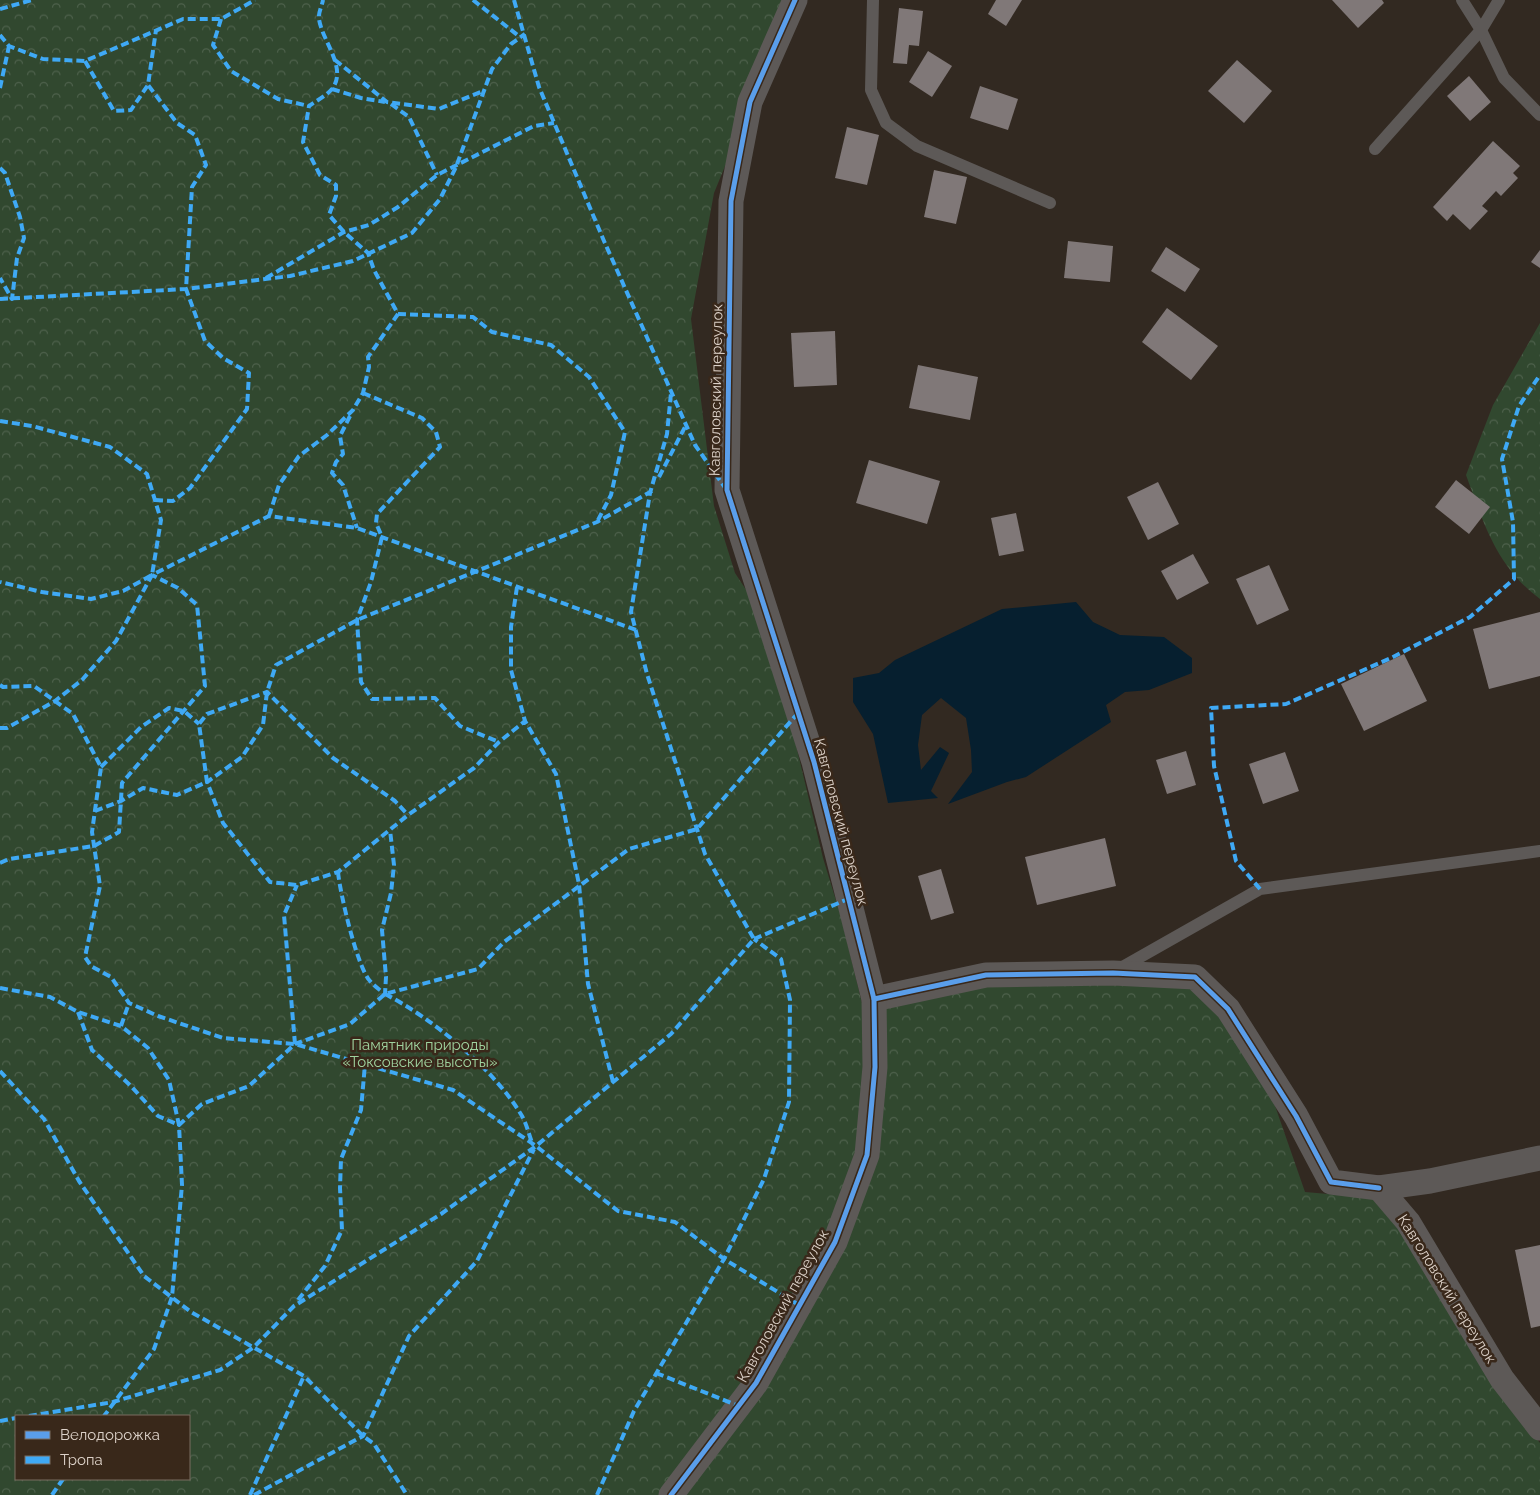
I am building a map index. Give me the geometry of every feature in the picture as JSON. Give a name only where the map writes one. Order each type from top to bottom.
[{"type":"street","name":"Кавголовский переулок","points":[[671,1495],[756,1382],[835,1242],[867,1155],[875,1067],[874,999],[814,762],[727,490],[731,201],[750,102],[795,0]]},
{"type":"street","points":[[874,999],[986,974],[1113,973],[1195,977],[1228,1009],[1296,1116],[1331,1182],[1379,1188],[1430,1181],[1540,1158]]},
{"type":"street","name":"Кавголовский переулок","points":[[1379,1188],[1408,1222],[1502,1379],[1540,1428]]},
{"type":"lane","points":[[873,0],[871,90],[886,123],[917,146],[1050,203]]},
{"type":"lane","points":[[1462,0],[1481,30],[1504,78],[1540,115]]},
{"type":"lane","points":[[1376,149],[1481,30],[1499,0]]},
{"type":"lane","points":[[1113,973],[1260,889],[1540,851]]},
{"type":"green space","name":"Памятник природы «Токсовские высоты»","points":[[0,0],[793,0],[714,193],[691,319],[714,506],[735,573],[766,620],[823,858],[841,917],[862,1003],[984,984],[1192,986],[1228,1023],[1273,1100],[1305,1192],[1374,1198],[1405,1235],[1496,1387],[1540,1443],[1540,1495],[0,1495]]},
{"type":"green space","points":[[1540,323],[1540,599],[1512,573],[1493,543],[1466,475],[1493,405]]},
{"type":"water","points":[[1076,602],[1093,622],[1120,635],[1164,637],[1192,658],[1192,673],[1149,690],[1125,692],[1106,705],[1111,722],[1026,777],[948,804],[972,772],[971,750],[966,718],[941,698],[922,715],[918,745],[921,770],[940,747],[949,753],[931,791],[938,798],[888,803],[873,734],[853,702],[853,678],[879,673],[895,660],[1002,609]]},
{"type":"building","points":[[996,0],[1022,0],[1006,26],[988,14]]},
{"type":"building","points":[[1332,0],[1382,0],[1384,3],[1358,28]]},
{"type":"building","points":[[899,8],[923,11],[919,46],[909,45],[907,64],[893,63]]},
{"type":"building","points":[[928,51],[952,66],[932,97],[909,82]]},
{"type":"building","points":[[1237,60],[1272,91],[1244,123],[1208,91]]},
{"type":"building","points":[[1469,76],[1491,102],[1470,121],[1447,96]]},
{"type":"building","points":[[980,86],[1018,99],[1008,130],[970,118]]},
{"type":"building","points":[[847,127],[879,135],[867,185],[835,178]]},
{"type":"building","points":[[1493,141],[1520,166],[1513,173],[1518,178],[1501,196],[1496,191],[1482,206],[1488,211],[1470,230],[1453,214],[1447,221],[1433,207]]},
{"type":"building","points":[[934,170],[967,177],[956,224],[924,217]]},
{"type":"building","points":[[1068,241],[1113,246],[1110,282],[1064,278]]},
{"type":"building","points":[[1166,247],[1200,269],[1185,292],[1151,271]]},
{"type":"building","points":[[1540,250],[1540,268],[1531,262]]},
{"type":"building","points":[[1167,308],[1218,346],[1191,380],[1142,342]]},
{"type":"building","points":[[835,331],[837,385],[794,387],[791,333]]},
{"type":"building","points":[[918,365],[978,377],[970,420],[909,408]]},
{"type":"building","points":[[869,460],[940,481],[927,524],[856,503]]},
{"type":"building","points":[[1456,480],[1490,507],[1469,534],[1435,507]]},
{"type":"building","points":[[1158,482],[1179,524],[1148,540],[1127,497]]},
{"type":"building","points":[[1016,513],[1024,551],[999,556],[991,518]]},
{"type":"building","points":[[1193,554],[1209,583],[1177,600],[1161,571]]},
{"type":"building","points":[[1269,565],[1289,610],[1257,625],[1236,579]]},
{"type":"building","points":[[1540,612],[1540,676],[1489,689],[1473,629]]},
{"type":"building","points":[[1404,654],[1427,701],[1364,731],[1341,684]]},
{"type":"building","points":[[1186,751],[1196,785],[1167,794],[1156,760]]},
{"type":"building","points":[[1285,752],[1299,791],[1263,804],[1249,764]]},
{"type":"building","points":[[1105,838],[1116,886],[1037,905],[1025,857]]},
{"type":"building","points":[[941,869],[954,913],[931,920],[918,876]]},
{"type":"building","points":[[1540,1245],[1540,1326],[1531,1328],[1515,1250]]},
{"type":"marked path","points":[[0,9],[32,0]]},
{"type":"marked path","points":[[0,35],[9,46],[43,59],[85,61],[183,19],[221,19],[255,0]]},
{"type":"marked path","points":[[269,516],[279,485],[299,456],[327,435],[353,410],[363,393],[369,367],[368,357],[398,314],[374,270],[368,253],[344,232],[329,215],[336,196],[336,185],[320,175],[303,142],[309,106],[330,92],[336,81],[336,63],[319,19],[323,0]]},
{"type":"marked path","points":[[473,0],[520,37]]},
{"type":"marked path","points":[[514,0],[539,87],[604,241],[695,445],[726,489]]},
{"type":"marked path","points":[[221,19],[213,45],[231,71],[278,99],[309,106]]},
{"type":"marked path","points":[[155,500],[173,501],[190,488],[247,409],[249,373],[223,358],[205,341],[186,289],[192,187],[206,165],[195,135],[177,123],[148,85],[156,30]]},
{"type":"marked path","points":[[0,299],[186,289],[290,276],[353,261],[412,233],[440,199],[456,167],[492,69],[511,44],[525,34]]},
{"type":"marked path","points":[[0,88],[9,46]]},
{"type":"marked path","points":[[335,60],[387,102],[439,109],[483,91]]},
{"type":"marked path","points":[[85,61],[114,111],[131,110],[148,85]]},
{"type":"marked path","points":[[332,89],[361,98],[385,102]]},
{"type":"marked path","points":[[391,104],[409,117],[437,175]]},
{"type":"marked path","points":[[266,278],[344,232],[369,225],[398,207],[437,175],[534,126],[554,123]]},
{"type":"marked path","points":[[0,168],[5,173],[20,217],[24,238],[17,258],[12,299],[0,278]]},
{"type":"marked path","points":[[398,314],[473,317],[492,332],[551,345],[589,377],[625,432],[611,495],[597,522]]},
{"type":"marked path","points":[[1260,889],[1236,861],[1214,766],[1211,708],[1286,704],[1391,658],[1470,617],[1514,579],[1513,522],[1502,459],[1519,406],[1540,375]]},
{"type":"marked path","points":[[363,393],[422,418],[436,432],[440,447],[377,514],[376,523],[382,537],[371,582],[357,620],[361,682],[372,699],[435,698],[460,726],[499,742]]},
{"type":"marked path","points":[[35,1415],[113,1402],[220,1370],[254,1347],[294,1306],[441,1214],[536,1146],[671,1034],[754,939],[705,854],[647,674],[631,612],[650,493],[667,434],[671,393]]},
{"type":"marked path","points":[[350,416],[340,436],[343,454],[336,462],[332,473],[343,485],[357,528]]},
{"type":"marked path","points":[[0,421],[32,426],[110,447],[147,474],[161,520],[152,575],[123,591],[91,599],[42,592],[0,582]]},
{"type":"marked path","points":[[659,477],[686,425]]},
{"type":"marked path","points":[[613,1082],[588,984],[579,884],[556,774],[525,721],[499,742],[474,768],[408,815],[338,872],[297,885],[270,882],[223,823],[207,782],[242,757],[263,725],[267,692],[276,665],[357,620],[597,522],[652,491]]},
{"type":"marked path","points":[[0,728],[7,728],[55,701],[82,680],[116,641],[152,575],[269,516],[357,528],[636,630]]},
{"type":"marked path","points":[[0,863],[9,859],[94,846],[119,832],[122,783],[205,686],[197,605],[178,588],[152,575]]},
{"type":"marked path","points":[[517,587],[511,627],[511,670],[525,721]]},
{"type":"marked path","points":[[0,685],[3,687],[34,686],[73,714],[101,767],[92,832],[100,886],[85,957],[91,966],[111,977],[129,1003],[158,1016],[223,1038],[295,1044],[453,1090],[536,1146],[618,1211],[675,1222],[724,1259],[799,1305]]},
{"type":"marked path","points":[[95,811],[121,801],[143,788],[177,795],[207,782],[199,724],[207,714],[267,692],[333,758],[395,801],[408,815]]},
{"type":"marked path","points":[[101,767],[141,727],[169,708],[184,711],[199,724]]},
{"type":"marked path","points":[[78,1012],[92,1050],[131,1086],[158,1116],[179,1125],[202,1104],[249,1086],[295,1044],[350,1024],[385,994],[478,969],[504,942],[629,849],[697,829],[798,713]]},
{"type":"marked path","points":[[338,872],[342,896],[360,961],[370,981],[385,994],[386,977],[382,930],[391,893],[394,865],[390,830]]},
{"type":"marked path","points":[[295,1044],[284,915],[297,885]]},
{"type":"marked path","points":[[754,939],[848,899]]},
{"type":"marked path","points":[[597,1495],[634,1411],[724,1259],[764,1179],[789,1102],[790,1000],[781,959],[754,939]]},
{"type":"marked path","points":[[0,988],[50,997],[78,1012],[121,1026],[148,1048],[169,1080],[179,1125],[182,1185],[172,1297],[154,1349],[105,1415]]},
{"type":"marked path","points":[[385,994],[442,1031],[496,1081],[522,1116],[533,1145]]},
{"type":"marked path","points":[[121,1026],[129,1003]]},
{"type":"marked path","points":[[298,1300],[325,1266],[342,1230],[341,1159],[361,1110],[365,1064]]},
{"type":"marked path","points":[[0,1071],[44,1119],[79,1181],[144,1276],[191,1312],[304,1376],[363,1436],[374,1444],[407,1495]]},
{"type":"marked path","points":[[254,1495],[363,1436],[409,1336],[477,1261],[534,1149]]},
{"type":"marked path","points":[[656,1373],[739,1406]]},
{"type":"marked path","points":[[250,1495],[304,1376]]},
{"type":"marked path","points":[[0,1421],[15,1418]]},
{"type":"marked path","points":[[52,1495],[62,1480]]},
{"type":"cycle path","points":[[671,1495],[756,1383],[835,1242],[867,1155],[875,1067],[874,999],[814,762],[727,490],[731,201],[750,102],[795,0]]},
{"type":"cycle path","points":[[874,999],[986,975],[1113,973],[1195,977],[1228,1009],[1296,1116],[1331,1182],[1379,1188]]}]
